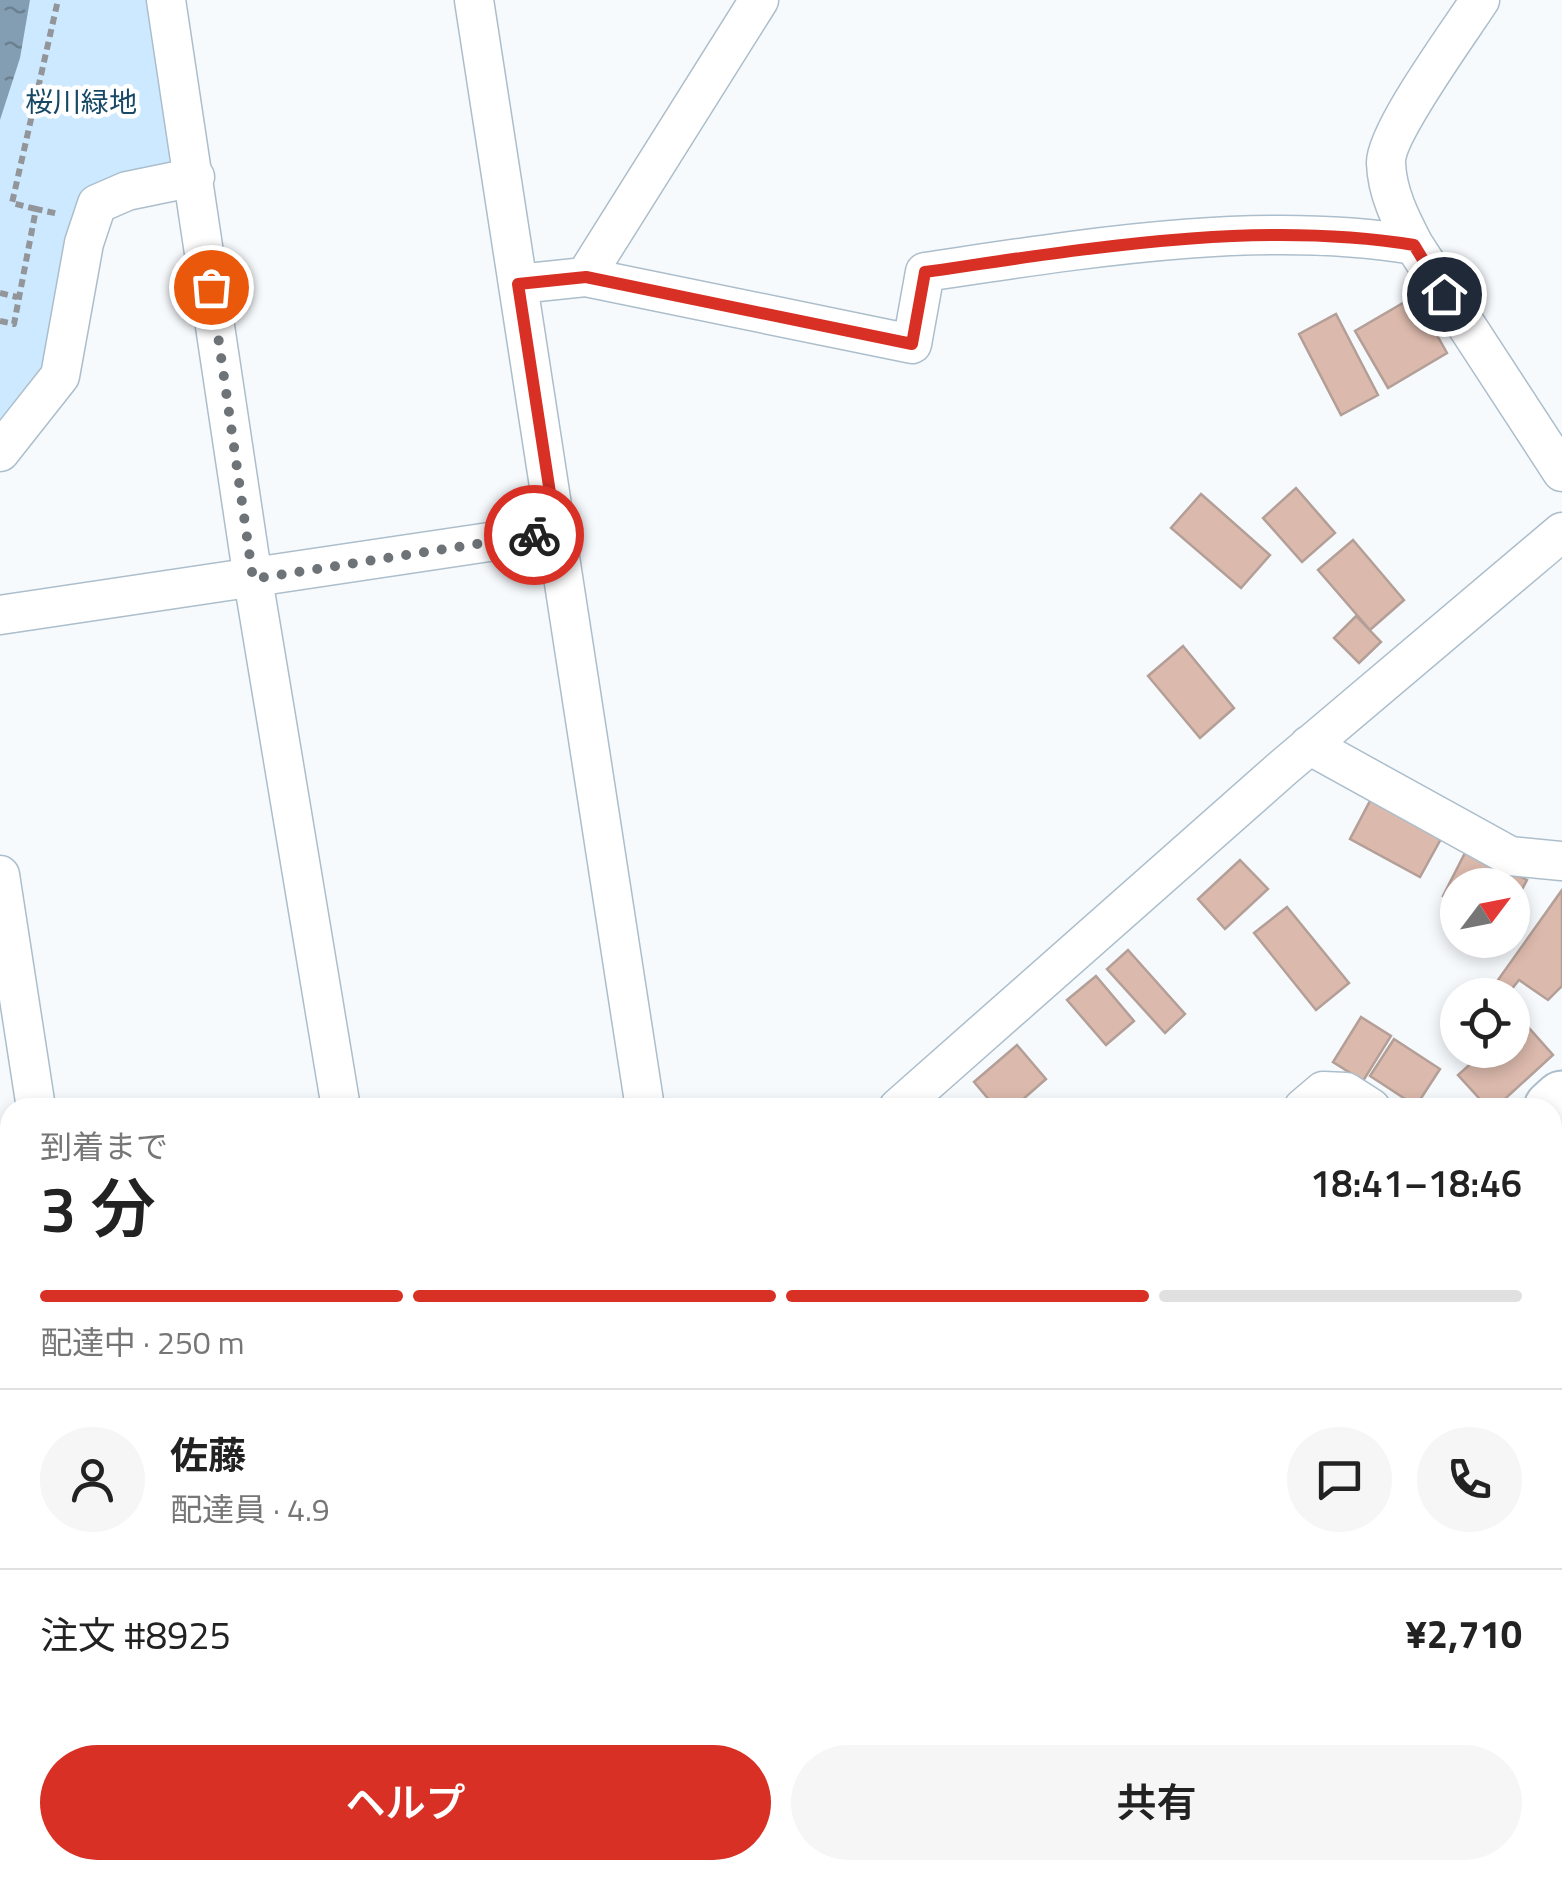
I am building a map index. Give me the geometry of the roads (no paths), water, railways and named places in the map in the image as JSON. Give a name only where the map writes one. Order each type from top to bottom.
[{"type":"street","points":[[166,0],[196,178],[253,579],[338,1098]]},
{"type":"street","points":[[474,0],[644,1098]]},
{"type":"street","points":[[586,277],[759,0]]},
{"type":"street","points":[[1480,0],[1403,119],[1385,160],[1395,208],[1414,245],[1562,472]]},
{"type":"street","points":[[0,452],[60,376],[90,221],[97,204],[126,191],[196,178]]},
{"type":"street","points":[[518,284],[586,277],[912,344],[925,272],[1220,238],[1350,234],[1414,245]]},
{"type":"street","points":[[0,615],[556,532]]},
{"type":"street","points":[[909,1098],[1309,745],[1562,532]]},
{"type":"street","points":[[1309,745],[1510,856],[1562,861]]},
{"type":"street","points":[[0,875],[6,954],[34,1098]]},
{"type":"street","points":[[1315,1098],[1323,1091],[1346,1092],[1355,1098]]},
{"type":"water","points":[[0,0],[30,0],[20,58],[0,120]]},
{"type":"park label","name":"桜川緑地","points":[[81,101]]}]
